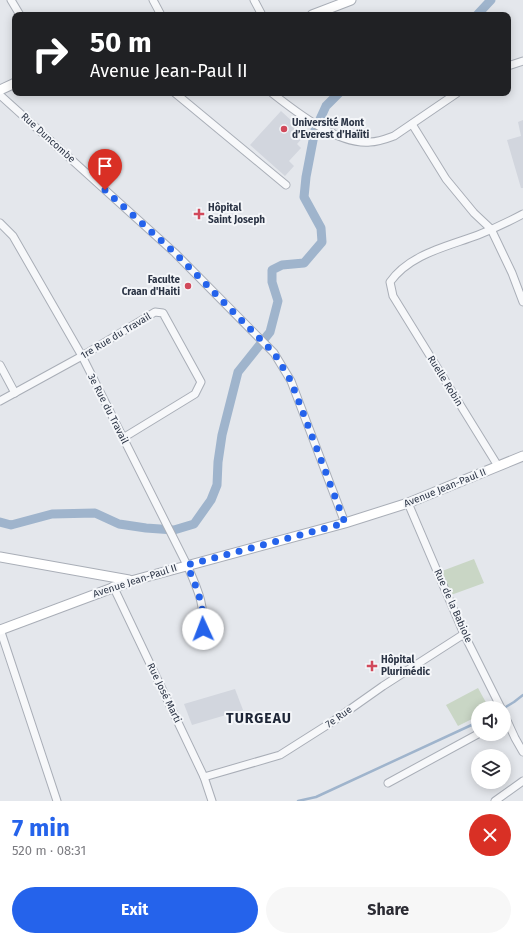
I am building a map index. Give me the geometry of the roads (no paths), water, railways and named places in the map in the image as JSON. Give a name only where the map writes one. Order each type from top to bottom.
[{"type":"street","points":[[11,0],[18,12]]},
{"type":"street","points":[[153,0],[159,12]]},
{"type":"street","points":[[254,0],[260,12]]},
{"type":"street","points":[[320,12],[351,0]]},
{"type":"street","points":[[511,65],[523,61]]},
{"type":"street","points":[[0,90],[12,84]]},
{"type":"street","name":"Rue Duncombe","points":[[0,95],[175,253],[274,353],[291,381],[345,523]]},
{"type":"street","points":[[179,96],[286,185]]},
{"type":"street","points":[[276,96],[302,117],[338,136],[355,141],[369,142],[383,140],[394,136],[453,96]]},
{"type":"street","points":[[412,124],[446,179],[474,213],[492,229],[523,302]]},
{"type":"street","points":[[492,229],[523,214]]},
{"type":"street","name":"3e Rue du Travail","points":[[0,223],[13,236],[82,356],[176,542],[200,598],[204,621],[200,637]]},
{"type":"street","name":"Ruelle Robin","points":[[492,229],[417,258],[397,272],[390,282],[393,296],[498,466]]},
{"type":"street","name":"1re Rue du Travail","points":[[0,401],[82,356],[154,312],[163,313],[201,382],[195,394],[123,438]]},
{"type":"street","points":[[0,364],[15,394]]},
{"type":"street","name":"Avenue Jean-Paul II","points":[[0,630],[131,580],[345,523],[408,503],[523,456]]},
{"type":"street","name":"Rue de la Babiole","points":[[408,503],[464,634],[498,701]]},
{"type":"street","points":[[0,558],[131,580]]},
{"type":"street","points":[[107,576],[113,586]]},
{"type":"street","name":"Rue José Marti","points":[[113,586],[204,777],[212,801]]},
{"type":"street","points":[[0,630],[57,801]]},
{"type":"street","name":"7e Rue","points":[[204,777],[280,755],[464,634]]},
{"type":"street","points":[[511,730],[523,752]]},
{"type":"street","points":[[515,738],[523,736]]},
{"type":"street","points":[[388,783],[471,738]]},
{"type":"street","points":[[495,801],[523,781]]},
{"type":"waterway","points":[[480,12],[491,0]]},
{"type":"waterway","points":[[0,522],[11,525],[52,514],[95,513],[119,524],[146,528],[174,530],[194,524],[211,500],[217,485],[218,462],[222,435],[238,372],[270,332],[278,301],[272,282],[272,270],[282,265],[304,263],[322,242],[321,228],[304,197],[306,177],[315,130],[326,106],[336,96]]},
{"type":"waterway","points":[[511,704],[523,695]]},
{"type":"waterway","points":[[298,801],[316,797],[471,725]]},
{"type":"place","name":"Université Mont d’Everest d’Haïiti","points":[[284,129]]},
{"type":"place","name":"Hôpital Saint Joseph","points":[[199,214]]},
{"type":"place","name":"Faculte Craan d'Haiti","points":[[188,286]]},
{"type":"place","name":"Hôpital Plurimédic","points":[[372,666]]},
{"type":"district","name":"TURGEAU","points":[[259,718]]}]
